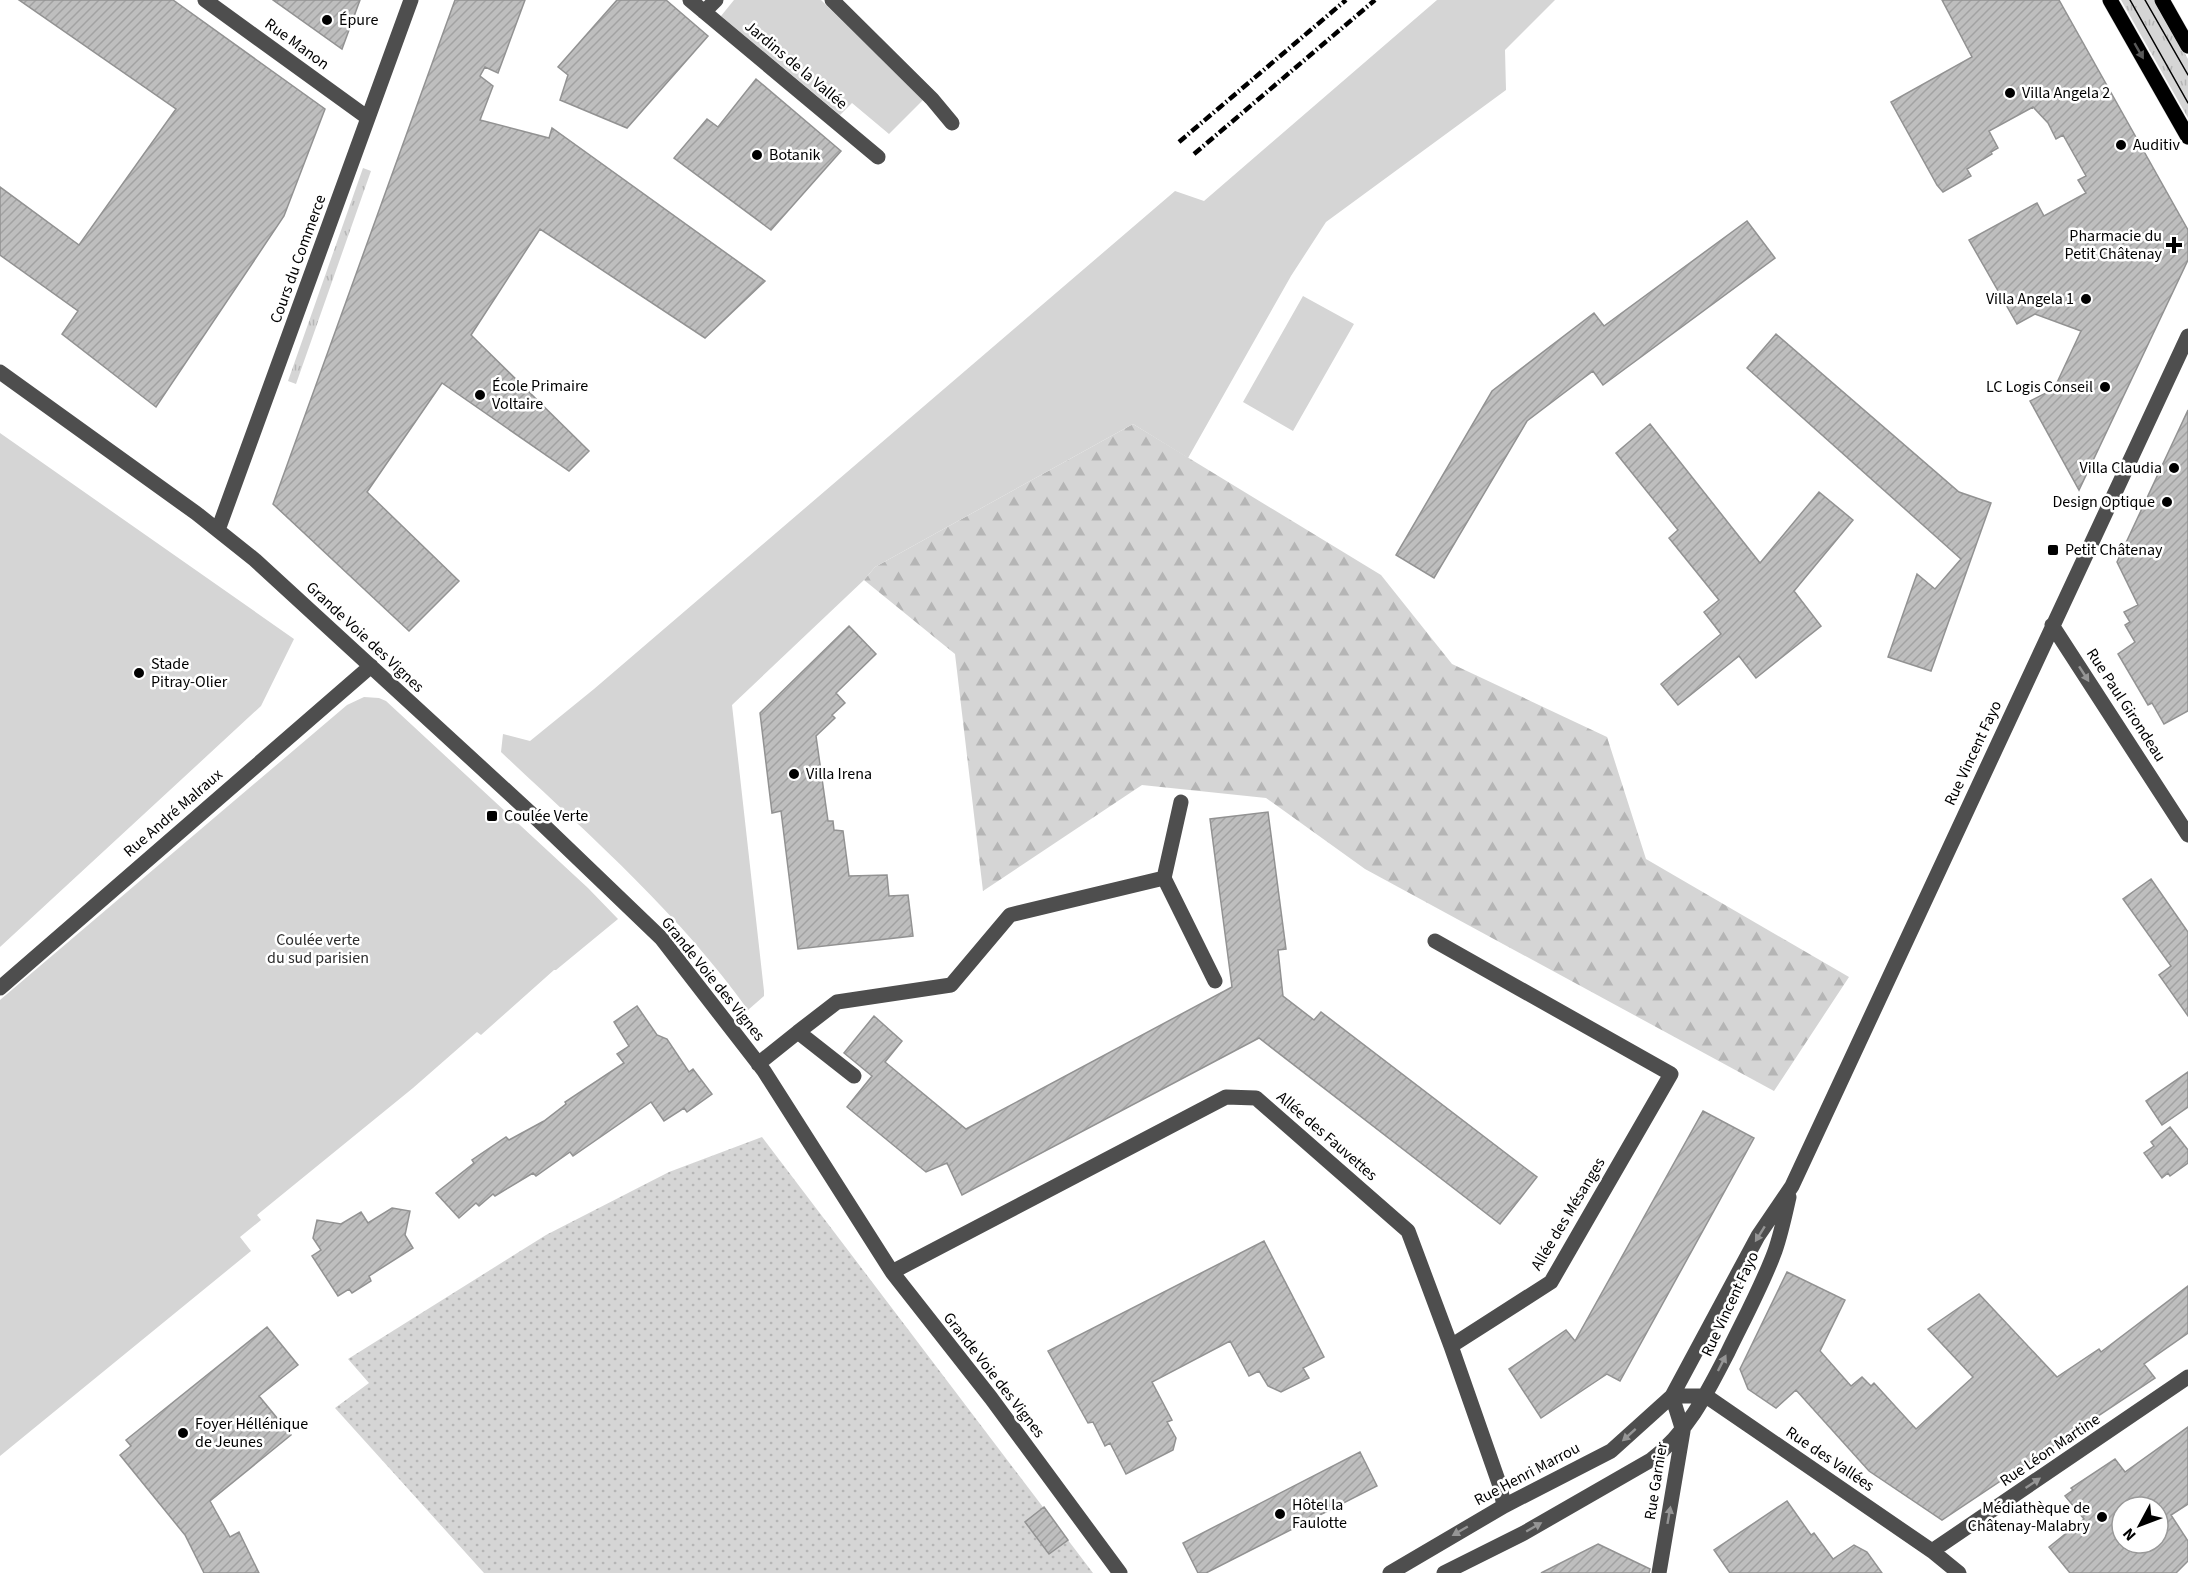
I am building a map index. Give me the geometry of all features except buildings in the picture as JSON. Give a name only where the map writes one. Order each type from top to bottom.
[{"type":"main road","points":[[2110,0],[2188,137]]},
{"type":"main road","points":[[2162,0],[2188,46]]},
{"type":"street","name":"Rue Manon","points":[[205,0],[368,118]]},
{"type":"street","name":"Cours du Commerce","points":[[218,530],[411,0]]},
{"type":"street","name":"Jardins de la Vallée","points":[[690,0],[878,157]]},
{"type":"street","points":[[704,12],[716,0]]},
{"type":"street","points":[[832,0],[932,99],[952,123]]},
{"type":"street","name":"Rue Vincent Fayo","points":[[1672,1396],[1758,1236],[1792,1186],[2188,336]]},
{"type":"street","name":"Grande Voie des Vignes","points":[[0,372],[218,530],[255,560],[536,819],[661,939],[758,1064],[892,1272],[998,1407],[1120,1573]]},
{"type":"street","name":"Rue Paul Girondeau","points":[[2052,625],[2188,835]]},
{"type":"street","name":"Rue André Malraux","points":[[0,988],[371,666]]},
{"type":"street","points":[[1181,802],[1164,878],[1215,981]]},
{"type":"street","points":[[758,1064],[837,1002],[951,985],[1010,915],[1164,878]]},
{"type":"street","name":"Allée des Mésanges","points":[[1435,941],[1671,1074],[1551,1282],[1451,1346]]},
{"type":"street","points":[[798,1032],[854,1076]]},
{"type":"street","name":"Allée des Fauvettes","points":[[892,1272],[1226,1097],[1256,1098],[1408,1231],[1500,1486],[1504,1506]]},
{"type":"street","name":"Rue Vincent Fayo","points":[[1683,1431],[1706,1396],[1743,1323],[1774,1251],[1792,1186]]},
{"type":"street","name":"Rue Léon Martine","points":[[1932,1551],[2188,1377]]},
{"type":"street","points":[[1672,1396],[1706,1396]]},
{"type":"street","name":"Rue Garnier","points":[[1659,1573],[1683,1431],[1672,1396]]},
{"type":"street","name":"Rue Henri Marrou","points":[[1390,1573],[1504,1506],[1611,1451],[1672,1396]]},
{"type":"street","name":"Rue des Vallées","points":[[1706,1396],[1932,1551],[1959,1573]]},
{"type":"street","points":[[1444,1573],[1524,1533],[1651,1460],[1683,1431]]},
{"type":"green space","points":[[734,0],[821,0],[923,100],[889,134],[852,103],[840,115],[721,16]]},
{"type":"green space","points":[[1437,0],[1555,0],[1505,50],[1506,90],[1326,222],[1291,276],[1188,458],[1133,424],[875,567],[732,705],[764,991],[764,996],[748,1010],[721,974],[662,907],[501,752],[503,734],[530,741],[594,689],[1175,191],[1204,201]]},
{"type":"green space","points":[[2121,0],[2155,0],[2188,59],[2188,118]]},
{"type":"green space","points":[[363,168],[371,171],[296,384],[288,381]]},
{"type":"green space","points":[[1303,296],[1354,324],[1293,431],[1243,402]]},
{"type":"green space","points":[[1133,424],[1381,575],[1452,664],[1607,737],[1646,859],[1849,977],[1774,1091],[1365,869],[1266,798],[1142,785],[983,891],[955,654],[864,580],[875,567]]},
{"type":"green space","name":"Stade Pitray-Olier","points":[[0,433],[294,639],[261,706],[0,947]]},
{"type":"green space","name":"Coulée verte du sud parisien","points":[[364,697],[386,701],[588,888],[618,919],[554,970],[481,1035],[477,1032],[413,1088],[257,1215],[261,1220],[240,1237],[251,1251],[0,1456],[0,1000],[347,705]]},
{"type":"green space","points":[[762,1137],[1093,1573],[484,1573],[335,1408],[369,1383],[348,1359],[546,1235],[669,1172]]},
{"type":"tram line","points":[[2130,0],[2188,103]]},
{"type":"tram line","points":[[2145,0],[2188,75]]},
{"type":"railway","points":[[1179,142],[1346,0]]},
{"type":"railway","points":[[1194,154],[1375,0]]},
{"type":"place","name":"Épure","points":[[327,20]]},
{"type":"place","name":"Villa Angela 2","points":[[2010,93]]},
{"type":"place","name":"Auditiv","points":[[2121,145]]},
{"type":"place","name":"Botanik","points":[[757,155]]},
{"type":"place","name":"Pharmacie du Petit Châtenay","points":[[2174,245]]},
{"type":"place","name":"Villa Angela 1","points":[[2086,299]]},
{"type":"place","name":"LC Logis Conseil","points":[[2105,387]]},
{"type":"place","name":"École Primaire Voltaire","points":[[480,395]]},
{"type":"place","name":"Villa Claudia","points":[[2174,468]]},
{"type":"place","name":"Design Optique","points":[[2167,502]]},
{"type":"place","name":"Petit Châtenay","points":[[2053,550]]},
{"type":"place","name":"Stade Pitray-Olier","points":[[139,673]]},
{"type":"place","name":"Villa Irena","points":[[794,774]]},
{"type":"place","name":"Coulée Verte","points":[[492,816]]},
{"type":"place","name":"Foyer Héllénique de Jeunes","points":[[183,1433]]},
{"type":"place","name":"Hôtel la Faulotte","points":[[1280,1514]]},
{"type":"place","name":"Médiathèque de Châtenay-Malabry","points":[[2102,1517]]}]
